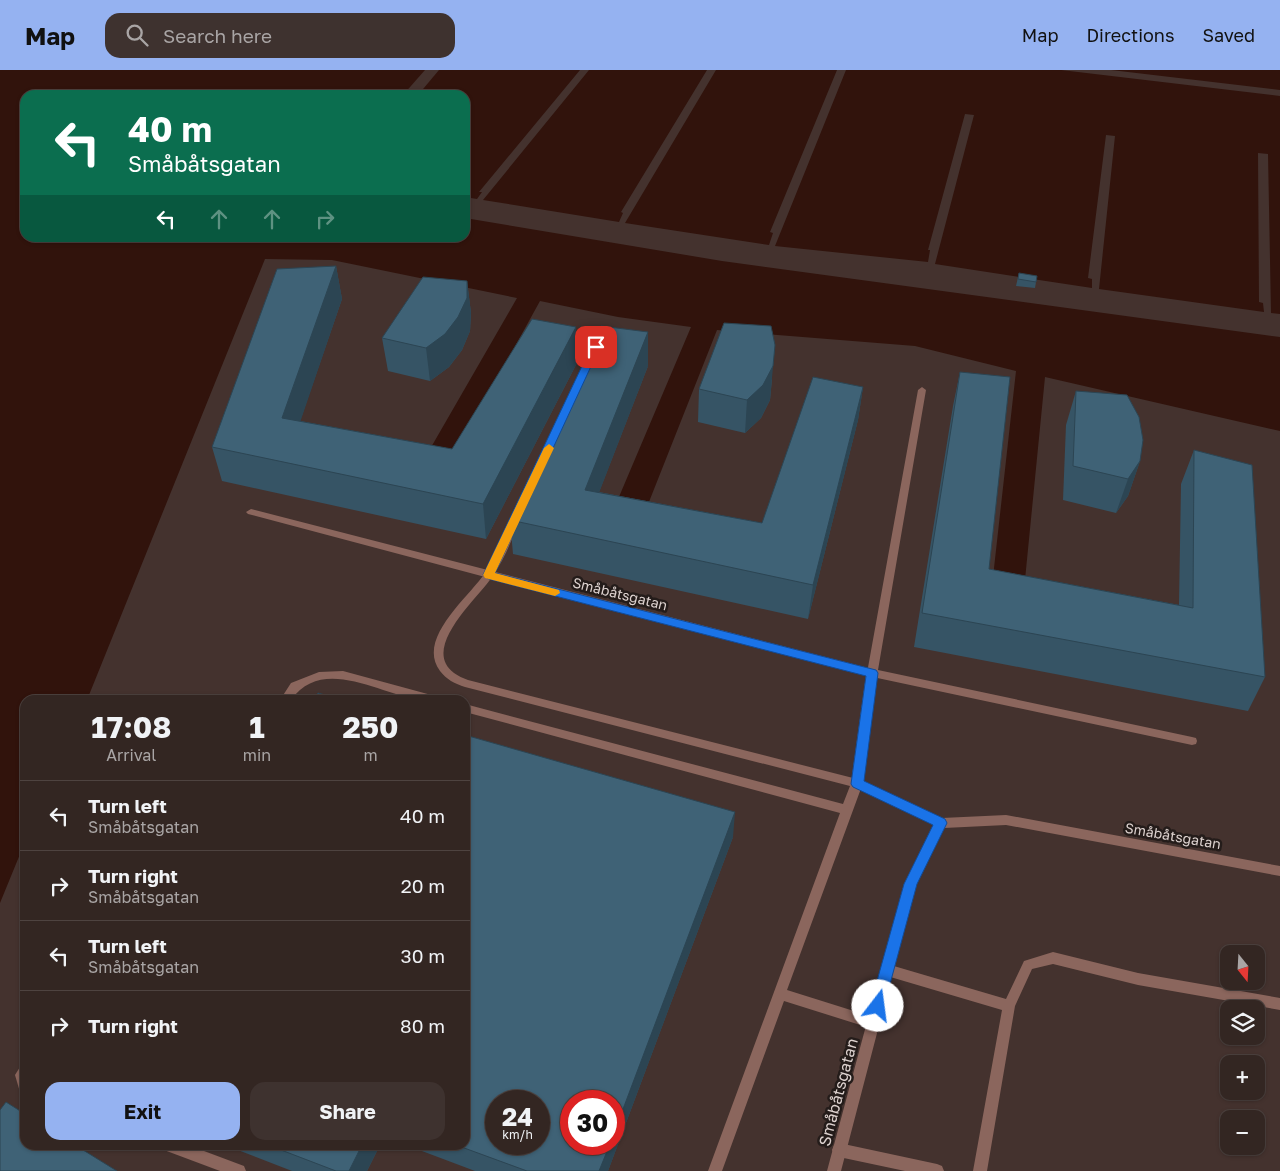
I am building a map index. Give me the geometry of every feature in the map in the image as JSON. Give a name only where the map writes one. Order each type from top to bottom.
[{"type":"street","points":[[715,1171],[857,784],[872,673],[922,390]]},
{"type":"street","name":"Småbåtsgatan","points":[[522,505],[489,575],[440,638],[436,652],[440,666],[449,676],[465,683],[857,784],[941,823],[1006,820],[1280,871]]},
{"type":"street","name":"Småbåtsgatan","points":[[251,512],[872,673],[1192,741]]},
{"type":"street","points":[[289,695],[295,686],[319,676],[343,675],[417,695]]},
{"type":"street","points":[[470,709],[847,810]]},
{"type":"street","name":"Småbåtsgatan","points":[[834,1171],[910,884],[941,823]]},
{"type":"street","points":[[980,1171],[1009,1006],[1028,965],[1053,958],[1138,979],[1280,1004]]},
{"type":"street","points":[[887,970],[1009,1006]]},
{"type":"street","points":[[780,994],[873,1023]]},
{"type":"street","points":[[182,1150],[239,1171]]},
{"type":"street","points":[[839,1150],[937,1171]]},
{"type":"shaded area","points":[[0,70],[1280,70],[1280,431],[1045,377],[1023,600],[991,595],[1016,371],[915,346],[717,330],[643,517],[613,511],[691,327],[618,317],[540,301],[451,462],[426,456],[517,298],[332,260],[265,259],[89,695],[20,695],[20,854],[0,903]]},
{"type":"pier","points":[[425,70],[439,70],[422,90],[407,90]]},
{"type":"pier","points":[[580,70],[589,70],[483,200],[619,222],[623,213],[621,212],[707,70],[716,70],[625,223],[769,245],[773,233],[770,232],[837,70],[846,70],[775,246],[928,262],[930,250],[928,250],[965,114],[974,115],[935,264],[1092,288],[1092,279],[1088,278],[1106,135],[1115,136],[1099,289],[1264,312],[1263,303],[1259,302],[1258,153],[1268,154],[1271,313],[1280,314],[1280,337],[722,261],[470,219],[470,198],[477,199],[482,192],[479,192]]},
{"type":"pier","points":[[1061,70],[1111,70],[1280,90],[1280,96]]},
{"type":"building","points":[[336,266],[282,418],[452,449],[532,319],[576,327],[483,504],[212,447],[277,269]]},
{"type":"building","points":[[1019,273],[1037,276],[1036,282],[1018,279]]},
{"type":"building","points":[[423,277],[467,281],[467,298],[458,317],[445,334],[426,348],[382,338]]},
{"type":"building","points":[[724,323],[771,326],[775,345],[773,366],[763,385],[747,400],[699,389]]},
{"type":"building","points":[[601,326],[648,332],[585,490],[762,523],[813,377],[863,387],[813,585],[510,520]]},
{"type":"building","points":[[960,372],[1010,377],[989,569],[1193,608],[1194,450],[1252,465],[1265,677],[922,613]]},
{"type":"building","points":[[1076,391],[1127,395],[1139,417],[1143,440],[1140,461],[1128,479],[1073,466]]},
{"type":"building","points":[[470,736],[735,812],[625,1104],[625,1090],[560,1090],[560,1155],[606,1155],[599,1171],[527,1171],[470,1150]]},
{"type":"building","points":[[6,1102],[20,1111],[20,1150],[83,1150],[117,1171],[0,1171],[0,1110]]},
{"type":"building","points":[[281,1150],[360,1150],[349,1171],[336,1171]]},
{"type":"slow traffic","points":[[549,448],[489,575],[555,593]]},
{"type":"route","points":[[596,347],[489,575],[872,673],[857,784],[941,823],[910,884],[878,1006]]}]
